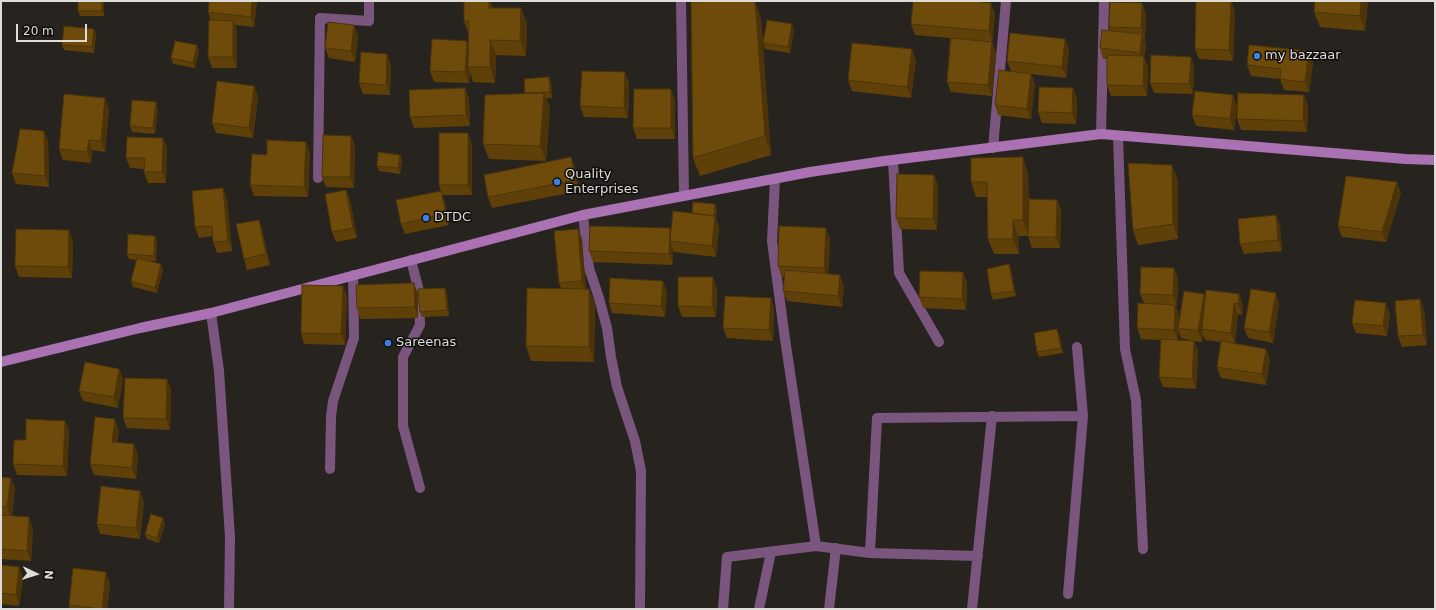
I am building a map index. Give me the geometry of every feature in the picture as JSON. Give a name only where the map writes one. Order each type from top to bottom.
[{"type":"main road","points":[[1,362],[140,328],[212,313],[583,215],[775,178],[893,160],[1101,134],[1406,159],[1435,160]]},
{"type":"street","points":[[318,178],[320,18],[369,21],[369,1]]},
{"type":"street","points":[[681,1],[684,195]]},
{"type":"street","points":[[993,148],[1006,1]]},
{"type":"street","points":[[1101,134],[1104,1]]},
{"type":"street","points":[[1118,136],[1125,348],[1136,400],[1143,549]]},
{"type":"street","points":[[893,160],[899,273],[939,342]]},
{"type":"street","points":[[775,178],[772,241],[816,546]]},
{"type":"street","points":[[583,215],[589,268],[607,328],[617,387],[635,441],[641,471],[640,609]]},
{"type":"street","points":[[411,260],[419,290],[420,325],[403,357],[403,426],[420,488]]},
{"type":"street","points":[[330,469],[331,417],[333,401],[354,338],[353,275]]},
{"type":"street","points":[[212,313],[219,371],[230,537],[229,609]]},
{"type":"street","points":[[1068,594],[1083,416],[1077,347]]},
{"type":"street","points":[[972,609],[992,416]]},
{"type":"street","points":[[870,553],[877,418],[1083,416]]},
{"type":"street","points":[[723,609],[727,557],[816,546],[870,553],[978,556]]},
{"type":"street","points":[[829,609],[836,548]]},
{"type":"street","points":[[759,609],[771,552]]},
{"type":"building","points":[[78,1],[102,1],[102,11],[78,11]]},
{"type":"building","points":[[209,1],[252,1],[251,17],[208,12]]},
{"type":"building","points":[[464,1],[489,1],[489,8],[521,8],[520,41],[490,40],[490,67],[468,67],[469,21],[464,21]]},
{"type":"building","points":[[755,1],[765,136],[693,158],[691,2]]},
{"type":"building","points":[[913,1],[972,1],[991,3],[989,31],[911,24]]},
{"type":"building","points":[[1196,1],[1231,1],[1229,50],[1195,49]]},
{"type":"building","points":[[1315,1],[1361,1],[1360,16],[1314,12]]},
{"type":"building","points":[[1110,2],[1142,3],[1141,28],[1109,27]]},
{"type":"building","points":[[209,20],[233,21],[233,57],[208,57]]},
{"type":"building","points":[[767,20],[792,24],[788,47],[763,43]]},
{"type":"building","points":[[328,22],[354,25],[351,51],[325,48]]},
{"type":"building","points":[[64,26],[94,29],[92,47],[62,45]]},
{"type":"building","points":[[1102,30],[1142,34],[1140,53],[1100,48]]},
{"type":"building","points":[[1010,33],[1065,39],[1062,67],[1007,61]]},
{"type":"building","points":[[951,38],[992,42],[988,85],[947,82]]},
{"type":"building","points":[[432,39],[467,41],[465,72],[430,71]]},
{"type":"building","points":[[175,41],[197,45],[193,63],[171,58]]},
{"type":"building","points":[[852,43],[912,49],[907,87],[848,80]]},
{"type":"building","points":[[1249,45],[1309,51],[1305,82],[1280,79],[1281,69],[1247,65]]},
{"type":"building","points":[[361,52],[387,54],[386,85],[359,83]]},
{"type":"building","points":[[1107,55],[1144,56],[1143,86],[1107,85]]},
{"type":"building","points":[[1151,55],[1191,57],[1189,84],[1150,83]]},
{"type":"building","points":[[999,70],[1031,74],[1027,109],[995,105]]},
{"type":"building","points":[[582,71],[625,72],[624,108],[580,106]]},
{"type":"building","points":[[549,77],[550,92],[525,93],[524,79]]},
{"type":"building","points":[[217,81],[254,86],[249,128],[212,123]]},
{"type":"building","points":[[1039,87],[1073,88],[1072,113],[1038,112]]},
{"type":"building","points":[[465,88],[466,115],[410,117],[409,90]]},
{"type":"building","points":[[634,89],[671,89],[671,128],[633,128]]},
{"type":"building","points":[[1195,91],[1233,95],[1230,119],[1192,115]]},
{"type":"building","points":[[544,93],[540,146],[483,144],[485,95]]},
{"type":"building","points":[[1238,93],[1304,95],[1303,121],[1237,119]]},
{"type":"building","points":[[64,94],[105,98],[101,141],[89,140],[87,152],[59,149]]},
{"type":"building","points":[[132,100],[156,102],[153,128],[130,126]]},
{"type":"building","points":[[20,129],[44,131],[45,176],[12,173]]},
{"type":"building","points":[[439,133],[468,133],[468,185],[439,185]]},
{"type":"building","points":[[323,135],[351,136],[350,177],[322,177]]},
{"type":"building","points":[[127,137],[163,138],[162,172],[144,172],[145,158],[126,158]]},
{"type":"building","points":[[267,140],[306,142],[304,187],[250,185],[252,154],[267,155]]},
{"type":"building","points":[[378,152],[400,155],[398,168],[377,166]]},
{"type":"building","points":[[571,157],[576,180],[488,197],[484,175]]},
{"type":"building","points":[[1023,157],[1023,220],[1013,220],[1013,239],[988,239],[987,182],[971,182],[971,158]]},
{"type":"building","points":[[1128,163],[1172,165],[1173,224],[1133,230]]},
{"type":"building","points":[[897,174],[934,175],[933,219],[896,218]]},
{"type":"building","points":[[1346,176],[1397,182],[1382,232],[1338,226]]},
{"type":"building","points":[[223,188],[228,241],[213,242],[212,226],[195,227],[192,191]]},
{"type":"building","points":[[346,190],[353,228],[332,232],[325,194]]},
{"type":"building","points":[[441,191],[446,214],[401,224],[396,200]]},
{"type":"building","points":[[1029,199],[1057,200],[1056,237],[1028,237]]},
{"type":"building","points":[[693,202],[715,204],[714,216],[692,213]]},
{"type":"building","points":[[673,211],[715,216],[712,246],[670,241]]},
{"type":"building","points":[[1276,215],[1278,240],[1240,244],[1238,219]]},
{"type":"building","points":[[259,220],[266,254],[244,259],[236,224]]},
{"type":"building","points":[[590,226],[670,228],[669,254],[589,251]]},
{"type":"building","points":[[779,226],[826,228],[824,268],[778,266]]},
{"type":"building","points":[[16,229],[69,230],[68,267],[15,266]]},
{"type":"building","points":[[578,229],[582,281],[559,283],[554,231]]},
{"type":"building","points":[[128,234],[155,236],[154,256],[127,254]]},
{"type":"building","points":[[137,258],[161,264],[155,288],[131,281]]},
{"type":"building","points":[[1009,264],[1014,291],[991,294],[987,269]]},
{"type":"building","points":[[1141,267],[1174,268],[1173,295],[1140,294]]},
{"type":"building","points":[[785,270],[840,275],[838,296],[783,291]]},
{"type":"building","points":[[920,271],[963,272],[962,299],[919,297]]},
{"type":"building","points":[[678,277],[713,277],[712,307],[678,306]]},
{"type":"building","points":[[610,278],[663,281],[661,306],[609,303]]},
{"type":"building","points":[[414,283],[415,307],[357,308],[356,285]]},
{"type":"building","points":[[302,285],[343,286],[341,334],[301,333]]},
{"type":"building","points":[[445,288],[447,310],[420,312],[418,289]]},
{"type":"building","points":[[527,288],[589,289],[589,347],[526,346]]},
{"type":"building","points":[[1251,289],[1276,293],[1269,332],[1244,328]]},
{"type":"building","points":[[1206,290],[1239,294],[1238,304],[1234,303],[1231,333],[1202,329]]},
{"type":"building","points":[[1184,291],[1204,294],[1198,331],[1178,328]]},
{"type":"building","points":[[725,296],[771,298],[769,330],[723,328]]},
{"type":"building","points":[[1420,299],[1423,335],[1398,336],[1395,301]]},
{"type":"building","points":[[1355,300],[1386,303],[1383,326],[1352,323]]},
{"type":"building","points":[[1138,303],[1175,305],[1174,330],[1137,328]]},
{"type":"building","points":[[1057,329],[1061,348],[1037,352],[1034,333]]},
{"type":"building","points":[[1161,339],[1194,341],[1192,379],[1159,377]]},
{"type":"building","points":[[1221,341],[1266,349],[1262,374],[1217,367]]},
{"type":"building","points":[[85,362],[119,369],[114,397],[79,391]]},
{"type":"building","points":[[125,378],[167,379],[166,419],[123,418]]},
{"type":"building","points":[[95,417],[115,419],[112,442],[134,444],[132,468],[90,464]]},
{"type":"building","points":[[26,419],[65,421],[63,466],[13,464],[14,440],[26,440]]},
{"type":"building","points":[[1,477],[11,478],[7,507],[1,506]]},
{"type":"building","points":[[101,486],[140,491],[136,528],[97,524]]},
{"type":"building","points":[[151,514],[163,518],[157,538],[145,534]]},
{"type":"building","points":[[1,515],[29,517],[27,551],[1,549]]},
{"type":"building","points":[[1,565],[19,567],[16,595],[1,593]]},
{"type":"building","points":[[73,568],[106,572],[102,609],[69,605]]},
{"type":"place","name":"my bazzaar","points":[[1257,56]]},
{"type":"place","name":"Quality Enterprises","points":[[557,182]]},
{"type":"place","name":"DTDC","points":[[426,218]]},
{"type":"place","name":"Sareenas","points":[[388,343]]}]
